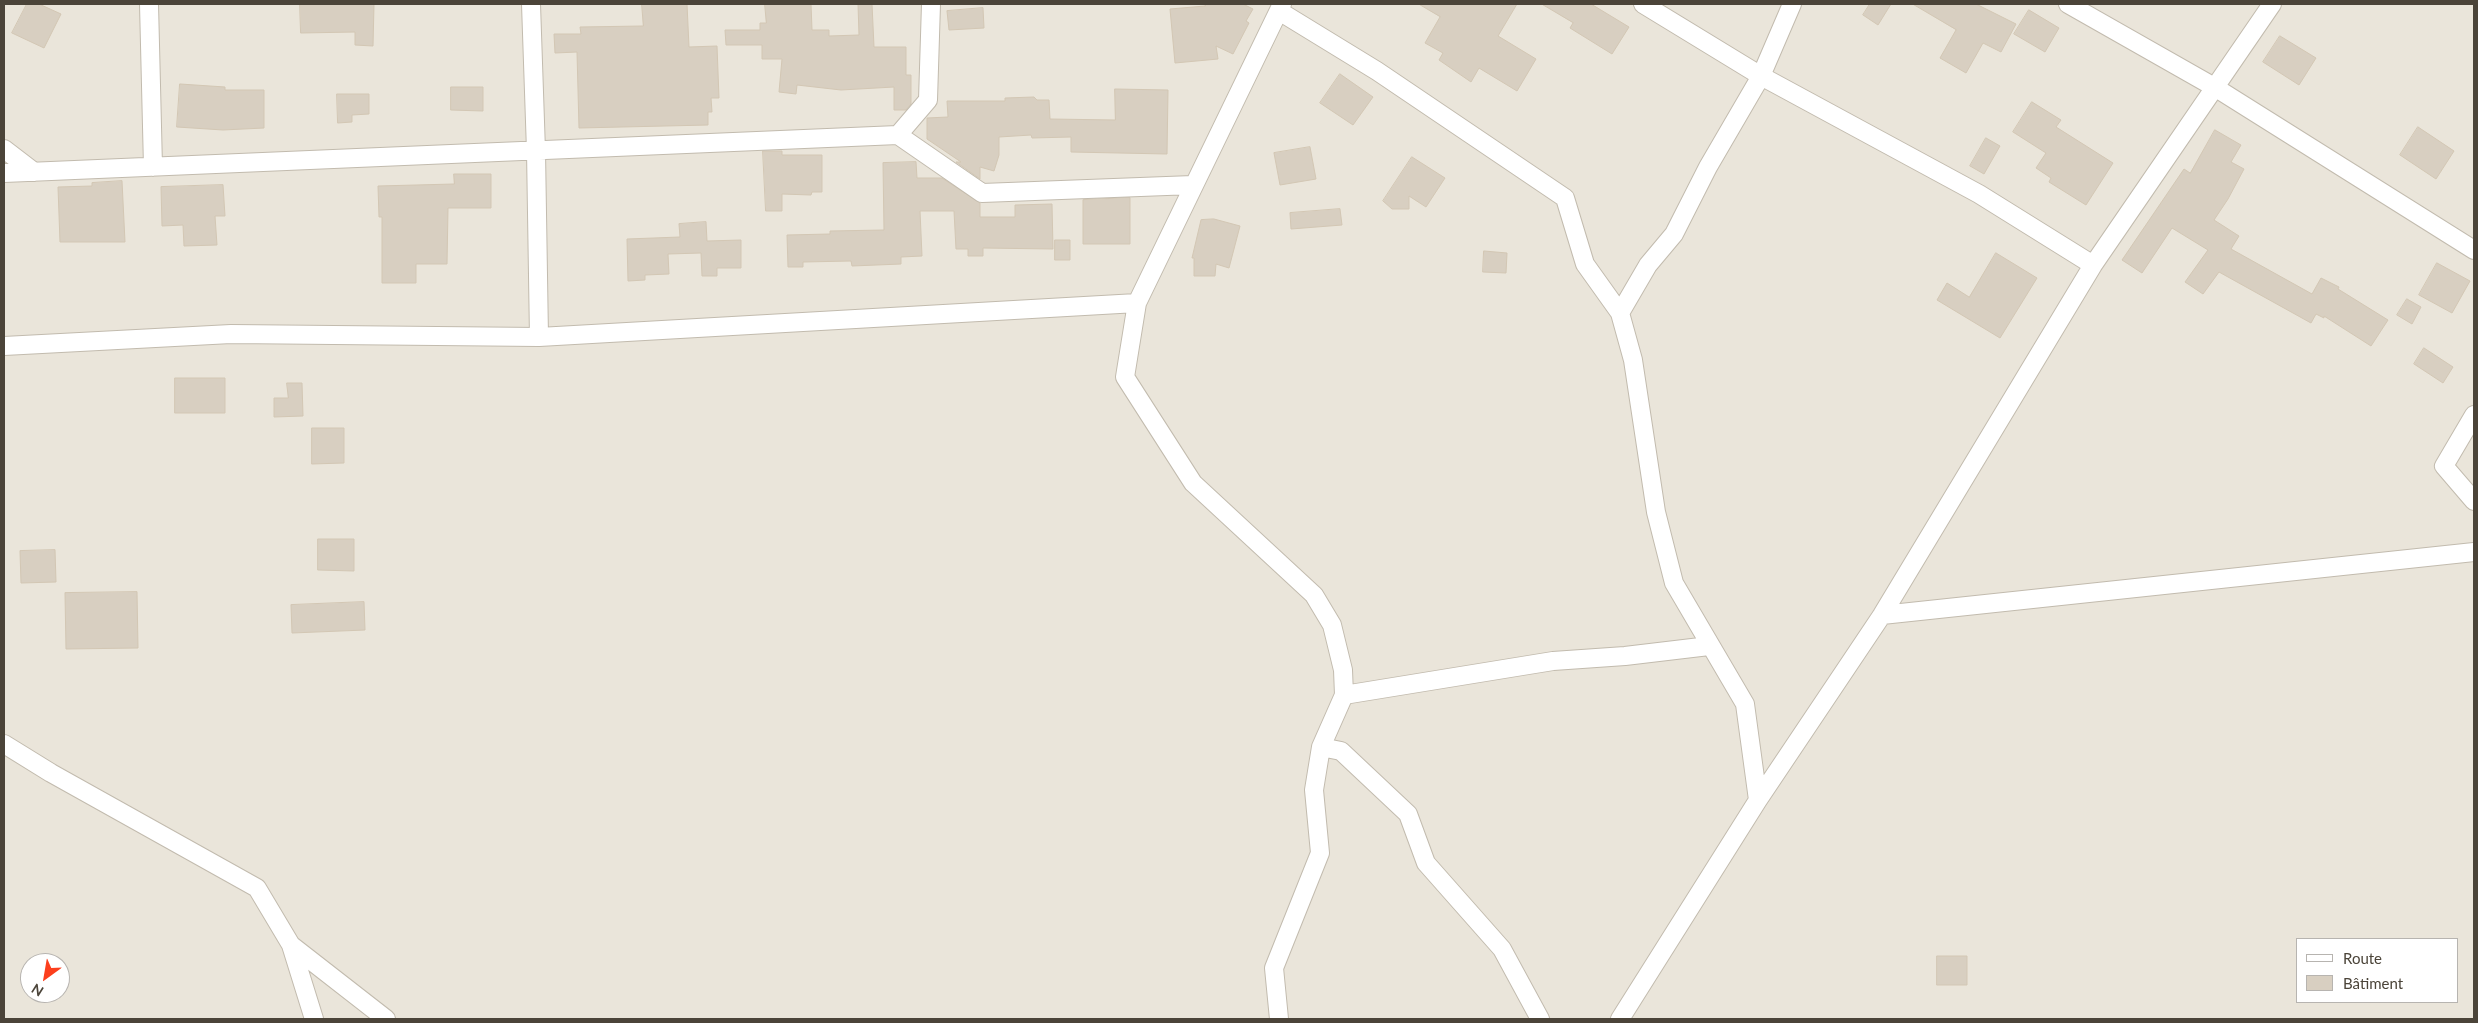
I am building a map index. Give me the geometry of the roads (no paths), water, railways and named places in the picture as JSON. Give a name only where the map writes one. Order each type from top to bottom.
[{"type":"street","points":[[148,4],[153,167]]},
{"type":"street","points":[[531,4],[539,337]]},
{"type":"street","points":[[898,135],[928,100],[930,4]]},
{"type":"street","points":[[1644,4],[1761,76],[1979,194],[2093,265]]},
{"type":"street","points":[[1620,314],[1648,265],[1674,234],[1708,166],[1761,76],[1792,4]]},
{"type":"street","points":[[2068,4],[2216,88],[2474,250]]},
{"type":"street","points":[[1620,1019],[1758,800],[1882,615],[2093,265],[2272,4]]},
{"type":"street","points":[[1279,1019],[1274,968],[1320,853],[1314,790],[1321,747],[1344,694],[1342,670],[1332,625],[1314,595],[1194,483],[1125,377],[1137,303],[1280,7],[1565,198],[1584,264],[1620,314],[1633,360],[1656,512],[1674,583],[1709,646],[1745,704],[1758,800]]},
{"type":"street","points":[[4,173],[898,135],[982,193],[1193,185]]},
{"type":"street","points":[[4,149],[34,172]]},
{"type":"street","points":[[4,346],[231,334],[539,337],[1137,303]]},
{"type":"street","points":[[2474,415],[2444,466],[2474,501]]},
{"type":"street","points":[[1882,615],[2474,552]]},
{"type":"street","points":[[1344,694],[1553,661],[1626,656],[1709,646]]},
{"type":"street","points":[[4,744],[51,773],[257,888],[291,946],[314,1019]]},
{"type":"street","points":[[1321,747],[1341,751],[1408,814],[1426,862],[1502,949],[1540,1019]]},
{"type":"street","points":[[291,946],[386,1019]]}]
